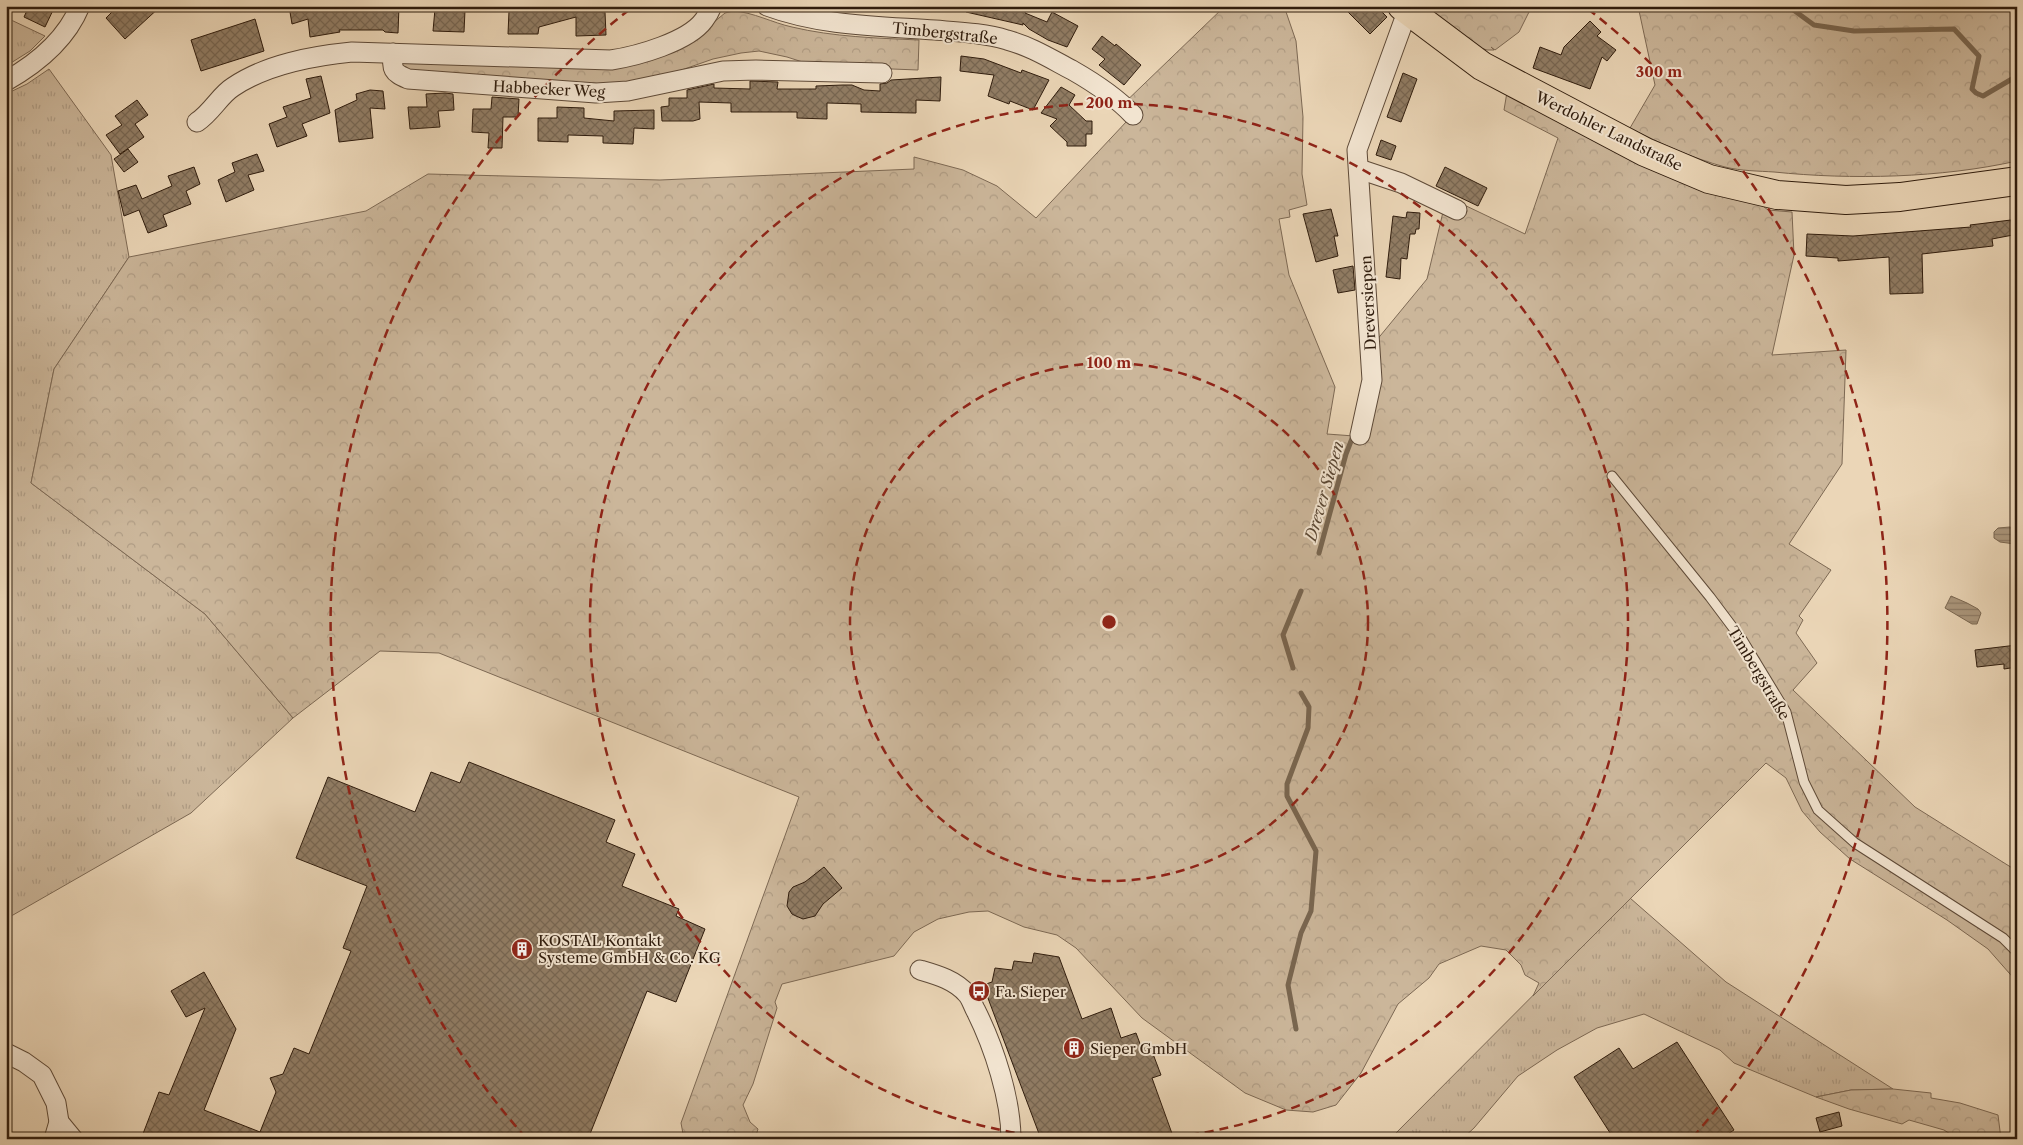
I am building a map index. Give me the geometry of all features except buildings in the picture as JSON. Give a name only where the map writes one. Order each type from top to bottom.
[{"type":"main road","name":"Werdohler Landstraße","points":[[1404,9],[1482,66],[1646,152],[1709,179],[1777,195],[1846,200],[1900,197],[2017,181]]},
{"type":"street","points":[[6,81],[48,52],[74,21],[80,6]]},
{"type":"street","name":"Habbecker Weg","points":[[197,122],[207,115],[232,87],[264,71],[316,56],[352,52],[611,60],[631,57],[680,38],[700,24],[712,6]]},
{"type":"street","name":"Timbergstraße","points":[[767,6],[790,15],[827,22],[969,33],[1007,40],[1041,53],[1080,75],[1123,104],[1133,115]]},
{"type":"street","name":"Dreversiepen","points":[[1360,436],[1372,380],[1357,150],[1404,9]]},
{"type":"street","name":"Habbecker Weg","points":[[393,53],[392,67],[394,71],[408,79],[588,93],[628,91],[723,71],[882,73]]},
{"type":"street","points":[[1359,169],[1402,183],[1457,210]]},
{"type":"street","points":[[920,970],[946,978],[967,994],[984,1028],[1000,1076],[1011,1125],[1012,1139]]},
{"type":"street","points":[[6,1053],[24,1062],[42,1075],[56,1103],[56,1131],[73,1139]]},
{"type":"lane","name":"Timbergstraße","points":[[1612,476],[1710,597],[1743,641],[1786,712],[1804,782],[1818,810],[1855,844],[1996,932],[2017,952]]},
{"type":"green space","points":[[6,6],[14,6],[9,19],[45,36],[30,51],[6,66]]},
{"type":"green space","points":[[1225,6],[1284,6],[1296,41],[1303,117],[1302,174],[1307,205],[1289,210],[1290,217],[1279,219],[1289,275],[1335,387],[1327,434],[1354,436],[1371,347],[1427,279],[1443,212],[1460,203],[1525,234],[1558,138],[1504,110],[1507,92],[1755,200],[1768,210],[1792,212],[1794,255],[1772,355],[1846,350],[1842,464],[1789,544],[1831,570],[1799,616],[1803,620],[1796,633],[1817,663],[1793,690],[1915,807],[2017,871],[2017,982],[1988,949],[1947,920],[1850,859],[1820,832],[1802,811],[1786,778],[1766,763],[1533,996],[1539,983],[1525,975],[1521,965],[1506,950],[1481,946],[1439,964],[1429,978],[1398,1004],[1361,1073],[1336,1105],[1313,1112],[1286,1110],[1245,1093],[1142,1018],[1076,948],[1057,935],[1024,927],[988,911],[969,912],[938,919],[914,932],[894,956],[782,984],[775,1002],[777,1008],[753,1084],[743,1105],[750,1122],[758,1129],[755,1139],[684,1139],[681,1123],[799,797],[439,653],[380,651],[293,718],[205,614],[31,483],[54,369],[129,257],[366,211],[428,174],[660,180],[914,169],[914,157],[963,170],[997,186],[1036,218],[1127,121],[1117,110]]},
{"type":"green space","points":[[1425,6],[1532,6],[1519,32],[1495,50],[1491,47],[1494,50],[1487,50],[1478,47]]},
{"type":"green space","points":[[1638,6],[2017,6],[2017,161],[1988,167],[1927,174],[1865,177],[1834,176],[1750,171],[1731,168],[1677,150],[1630,128],[1655,85]]},
{"type":"green space","points":[[733,11],[748,13],[792,27],[824,33],[919,40],[918,70],[815,66],[759,51],[713,59],[673,73],[613,87],[449,77],[401,69],[403,63],[601,68],[691,41],[725,13]]},
{"type":"green space","points":[[49,69],[111,155],[129,257],[54,369],[31,483],[205,614],[293,718],[191,813],[6,919],[6,94],[27,84]]},
{"type":"green space","points":[[1630,898],[1726,982],[1893,1089],[1851,1090],[1816,1097],[1734,1063],[1720,1050],[1644,1014],[1597,1028],[1557,1050],[1518,1076],[1474,1128],[1462,1139],[1390,1139]]},
{"type":"green space","points":[[1893,1089],[1931,1093],[1931,1098],[1960,1103],[1998,1115],[2001,1139],[1958,1139],[1944,1130],[1909,1120],[1902,1124],[1849,1109],[1816,1097],[1851,1090]]},
{"type":"shaded area","points":[[2010,527],[2017,530],[2017,541],[2015,544],[2000,542],[1994,538],[1994,532],[1998,528]]},
{"type":"shaded area","points":[[1951,596],[1978,609],[1981,613],[1977,624],[1972,624],[1945,608]]},
{"type":"waterway","points":[[1788,6],[1814,25],[1854,31],[1954,29],[1979,56],[1972,89],[1983,96],[2017,76]]},
{"type":"waterway","name":"Drever Siepen","points":[[1319,553],[1346,454],[1353,436]]},
{"type":"waterway","points":[[1293,668],[1283,635],[1301,591]]},
{"type":"waterway","name":"Drever Siepen","points":[[1296,1029],[1288,985],[1301,933],[1311,911],[1316,851],[1287,796],[1287,784],[1308,728],[1309,707],[1301,693]]},
{"type":"place","name":"KOSTAL Kontakt Systeme GmbH & Co. KG","points":[[522,949]]},
{"type":"place","name":"Fa. Sieper","points":[[979,991]]},
{"type":"place","name":"Sieper GmbH","points":[[1074,1048]]}]
